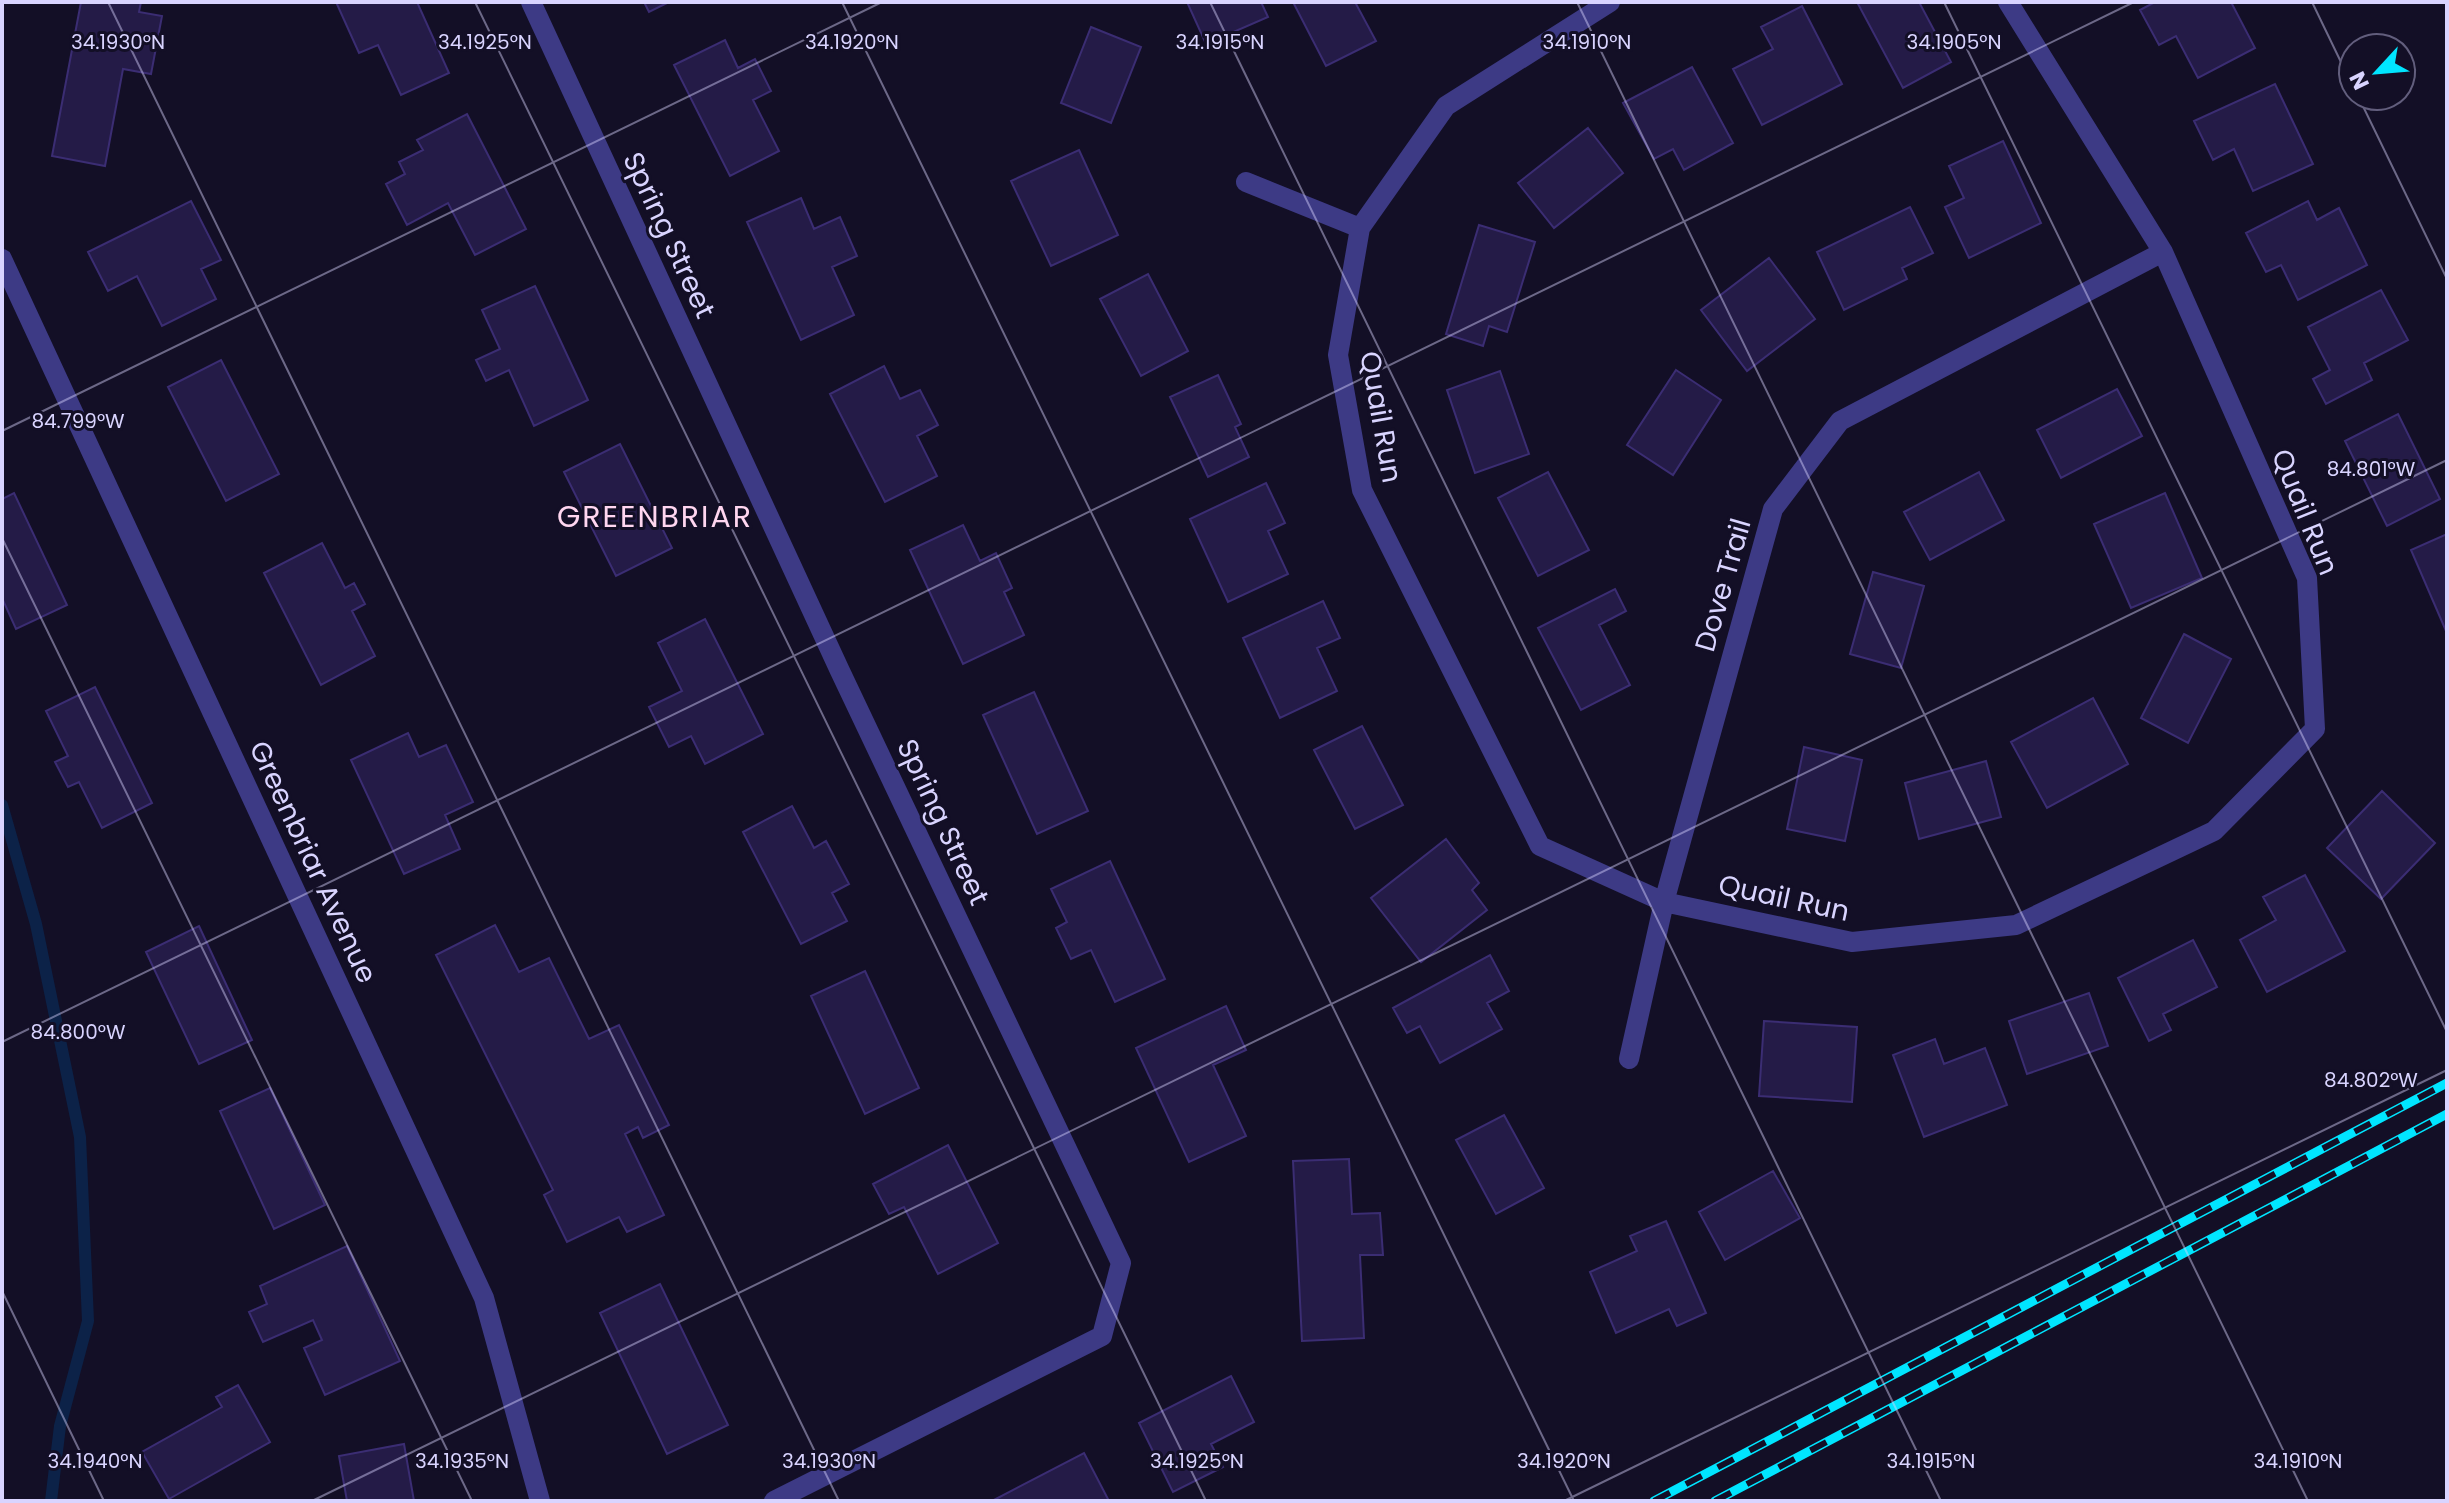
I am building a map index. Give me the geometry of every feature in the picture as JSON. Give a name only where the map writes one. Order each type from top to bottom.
[{"type":"street","name":"Spring Street","points":[[531,2],[840,671],[1121,1263],[1102,1336],[774,1501]]},
{"type":"street","name":"Quail Run","points":[[1610,2],[1446,106],[1360,228],[1338,355],[1362,490],[1540,846],[1664,902],[1852,942],[2016,925],[2214,831],[2315,729],[2307,578],[2163,252],[2008,2]]},
{"type":"street","points":[[1246,182],[1360,228]]},
{"type":"street","name":"Dove Trail","points":[[1629,1059],[1664,902],[1773,509],[1840,421],[2163,252]]},
{"type":"street","name":"Greenbriar Avenue","points":[[2,259],[484,1298],[540,1501]]},
{"type":"building","points":[[81,2],[141,2],[139,12],[162,16],[151,74],[123,69],[105,166],[52,156]]},
{"type":"building","points":[[336,2],[417,2],[449,73],[401,95],[378,45],[359,53]]},
{"type":"building","points":[[644,2],[669,2],[649,12]]},
{"type":"building","points":[[1187,2],[1261,2],[1268,17],[1206,44]]},
{"type":"building","points":[[1293,2],[1355,2],[1376,41],[1326,66]]},
{"type":"building","points":[[1857,2],[1919,2],[1951,62],[1903,88]]},
{"type":"building","points":[[2155,2],[2231,2],[2255,48],[2198,78],[2176,36],[2159,45],[2140,10]]},
{"type":"building","points":[[1802,6],[1842,84],[1762,125],[1733,69],[1773,49],[1761,27]]},
{"type":"building","points":[[1091,27],[1141,47],[1111,123],[1061,103]]},
{"type":"building","points":[[725,40],[738,68],[755,59],[771,91],[753,100],[779,151],[730,176],[674,65]]},
{"type":"building","points":[[1692,67],[1733,143],[1684,170],[1673,149],[1654,159],[1623,103]]},
{"type":"building","points":[[2275,84],[2313,164],[2253,191],[2234,149],[2213,160],[2194,121]]},
{"type":"building","points":[[467,114],[526,229],[475,255],[448,203],[407,225],[386,184],[405,174],[399,162],[423,150],[417,140]]},
{"type":"building","points":[[1588,128],[1623,173],[1554,228],[1518,183]]},
{"type":"building","points":[[2003,141],[2041,223],[1969,258],[1945,207],[1964,198],[1949,166]]},
{"type":"building","points":[[1079,150],[1118,235],[1051,266],[1011,181]]},
{"type":"building","points":[[801,198],[814,229],[840,217],[857,256],[832,267],[854,315],[801,340],[747,222]]},
{"type":"building","points":[[191,201],[221,260],[201,269],[216,299],[162,326],[137,276],[108,291],[88,252]]},
{"type":"building","points":[[2308,201],[2317,220],[2339,208],[2367,265],[2298,300],[2281,265],[2266,272],[2246,233]]},
{"type":"building","points":[[1910,207],[1933,253],[1902,268],[1907,279],[1844,310],[1817,252]]},
{"type":"building","points":[[1479,225],[1535,242],[1507,332],[1489,326],[1483,346],[1446,334]]},
{"type":"building","points":[[1769,258],[1815,319],[1747,371],[1701,310]]},
{"type":"building","points":[[1148,274],[1188,351],[1141,376],[1100,299]]},
{"type":"building","points":[[535,286],[588,400],[534,426],[509,370],[486,381],[476,360],[500,349],[482,310]]},
{"type":"building","points":[[2381,290],[2408,340],[2364,363],[2372,380],[2326,404],[2313,379],[2330,370],[2308,327]]},
{"type":"building","points":[[221,360],[279,474],[226,501],[168,387]]},
{"type":"building","points":[[884,366],[900,399],[920,390],[938,425],[917,436],[937,476],[885,502],[830,394]]},
{"type":"building","points":[[1676,370],[1721,400],[1673,475],[1627,445]]},
{"type":"building","points":[[1500,371],[1529,454],[1475,473],[1447,390]]},
{"type":"building","points":[[1218,375],[1241,424],[1235,427],[1249,457],[1208,477],[1170,397]]},
{"type":"building","points":[[2117,389],[2142,436],[2061,478],[2037,430]]},
{"type":"building","points":[[2398,414],[2440,499],[2387,526],[2345,441]]},
{"type":"building","points":[[620,444],[672,548],[616,576],[564,472]]},
{"type":"building","points":[[1548,472],[1589,550],[1538,576],[1498,498]]},
{"type":"building","points":[[1979,472],[2004,520],[1930,560],[1904,512]]},
{"type":"building","points":[[1266,483],[1285,523],[1268,531],[1288,574],[1228,602],[1190,519]]},
{"type":"building","points":[[14,493],[67,605],[16,629],[2,598],[2,499]]},
{"type":"building","points":[[2165,493],[2202,578],[2131,608],[2094,524]]},
{"type":"building","points":[[963,525],[980,561],[996,553],[1012,588],[1004,592],[1024,635],[963,664],[910,550]]},
{"type":"building","points":[[2447,534],[2447,631],[2446,631],[2411,550]]},
{"type":"building","points":[[322,543],[345,588],[354,583],[365,604],[352,611],[375,656],[321,685],[264,573]]},
{"type":"building","points":[[1873,572],[1924,586],[1901,668],[1850,654]]},
{"type":"building","points":[[1615,589],[1626,611],[1599,625],[1630,685],[1581,710],[1538,628]]},
{"type":"building","points":[[1323,601],[1340,638],[1317,648],[1337,691],[1280,718],[1243,638]]},
{"type":"building","points":[[705,619],[763,734],[705,764],[691,736],[669,747],[649,707],[682,691],[658,643]]},
{"type":"building","points":[[2184,634],[2231,659],[2188,743],[2141,718]]},
{"type":"building","points":[[95,687],[152,803],[102,828],[79,782],[68,787],[55,762],[68,756],[46,711]]},
{"type":"building","points":[[1034,692],[1088,811],[1037,834],[983,715]]},
{"type":"building","points":[[2093,698],[2128,764],[2047,808],[2011,742]]},
{"type":"building","points":[[1362,726],[1403,805],[1355,829],[1314,750]]},
{"type":"building","points":[[408,733],[419,757],[446,745],[473,802],[445,815],[460,849],[404,874],[351,760]]},
{"type":"building","points":[[1804,747],[1862,760],[1845,841],[1787,829]]},
{"type":"building","points":[[1986,761],[2001,817],[1919,839],[1905,783]]},
{"type":"building","points":[[2382,791],[2435,843],[2381,899],[2327,848]]},
{"type":"building","points":[[792,806],[814,848],[826,841],[849,884],[832,893],[847,921],[801,944],[743,832]]},
{"type":"building","points":[[1446,839],[1479,883],[1472,890],[1487,910],[1421,962],[1371,898]]},
{"type":"building","points":[[1110,861],[1165,979],[1115,1002],[1091,950],[1071,959],[1056,928],[1067,922],[1051,889]]},
{"type":"building","points":[[2305,875],[2345,951],[2267,992],[2240,940],[2276,920],[2263,897]]},
{"type":"building","points":[[495,925],[519,972],[549,958],[589,1039],[619,1025],[669,1125],[643,1138],[638,1127],[625,1134],[664,1215],[627,1232],[619,1217],[567,1242],[544,1195],[553,1190],[436,955]]},
{"type":"building","points":[[199,926],[252,1040],[199,1064],[146,952]]},
{"type":"building","points":[[2193,940],[2217,987],[2163,1014],[2171,1030],[2149,1041],[2118,978]]},
{"type":"building","points":[[1490,955],[1509,991],[1487,1003],[1502,1029],[1440,1063],[1420,1026],[1407,1033],[1393,1008]]},
{"type":"building","points":[[865,971],[919,1088],[865,1114],[811,996]]},
{"type":"building","points":[[2089,993],[2108,1046],[2027,1074],[2009,1021]]},
{"type":"building","points":[[1226,1006],[1246,1050],[1213,1065],[1246,1136],[1189,1162],[1136,1048]]},
{"type":"building","points":[[1764,1021],[1857,1027],[1852,1102],[1759,1096]]},
{"type":"building","points":[[1935,1039],[1944,1064],[1985,1048],[2007,1105],[1924,1137],[1893,1055]]},
{"type":"building","points":[[270,1088],[325,1205],[274,1229],[220,1111]]},
{"type":"building","points":[[1504,1115],[1544,1188],[1496,1214],[1456,1140]]},
{"type":"building","points":[[948,1145],[998,1243],[938,1274],[904,1207],[889,1214],[873,1184]]},
{"type":"building","points":[[1349,1159],[1352,1214],[1380,1213],[1383,1255],[1360,1255],[1364,1338],[1302,1341],[1293,1161]]},
{"type":"building","points":[[1773,1171],[1800,1218],[1725,1260],[1699,1212]]},
{"type":"building","points":[[1666,1221],[1706,1313],[1677,1326],[1669,1309],[1616,1333],[1590,1272],[1637,1251],[1630,1236]]},
{"type":"building","points":[[347,1246],[400,1361],[325,1395],[304,1348],[322,1340],[313,1320],[263,1342],[249,1312],[267,1304],[260,1286]]},
{"type":"building","points":[[660,1284],[728,1425],[667,1454],[600,1313]]},
{"type":"building","points":[[1231,1376],[1254,1422],[1211,1444],[1223,1467],[1173,1492],[1139,1423]]},
{"type":"building","points":[[238,1385],[270,1442],[169,1499],[142,1452],[222,1407],[216,1397]]},
{"type":"building","points":[[404,1444],[414,1501],[347,1501],[339,1456]]},
{"type":"building","points":[[1084,1453],[1109,1501],[992,1501]]},
{"type":"waterway","points":[[2,805],[36,924],[80,1137],[88,1321],[60,1426],[51,1501]]},
{"type":"railway","points":[[1654,1501],[2447,1083]]},
{"type":"railway","points":[[1715,1501],[2447,1114]]},
{"type":"district","name":"GREENBRIAR","points":[[655,516]]}]
